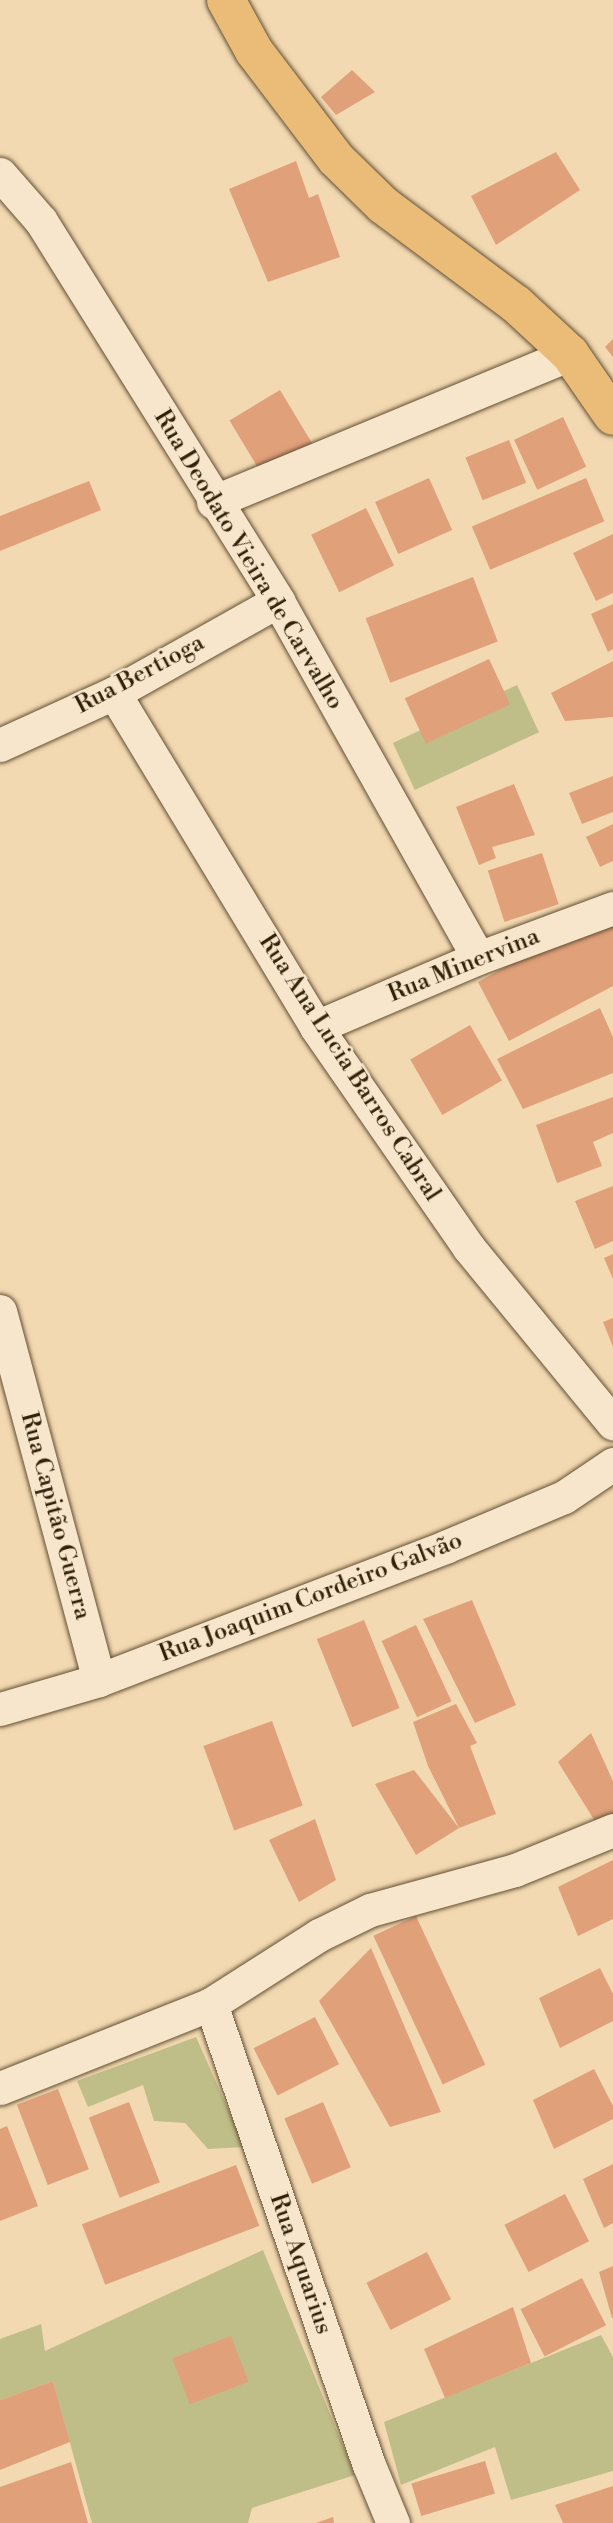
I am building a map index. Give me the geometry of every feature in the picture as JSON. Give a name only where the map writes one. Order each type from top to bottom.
[{"type":"main road","points":[[226,0],[254,51],[336,159],[383,205],[516,304],[570,354],[613,416]]},
{"type":"street","name":"Rua Deodato Vieira de Carvalho","points":[[0,174],[41,221],[213,502],[278,601],[478,958]]},
{"type":"street","points":[[213,502],[570,354]]},
{"type":"street","name":"Rua Bertioga","points":[[0,745],[114,693],[278,601]]},
{"type":"street","name":"Rua Ana Lucia Barros Cabral","points":[[114,693],[316,1027],[469,1248],[613,1423]]},
{"type":"street","name":"Rua Minervina","points":[[316,1027],[478,958],[613,908]]},
{"type":"street","name":"Rua Capitão Guerra","points":[[0,1311],[99,1680]]},
{"type":"street","name":"Rua Joaquim Cordeiro Galvão","points":[[0,1709],[99,1680],[445,1547],[564,1497],[613,1464]]},
{"type":"street","points":[[0,2088],[211,2004],[319,1935],[370,1910],[515,1870],[613,1830]]},
{"type":"street","name":"Rua Aquarius","points":[[211,2004],[369,2465],[393,2523]]},
{"type":"shaded area","points":[[517,685],[539,732],[415,790],[393,743]]},
{"type":"shaded area","points":[[196,2037],[245,2147],[208,2149],[185,2123],[154,2121],[143,2085],[88,2107],[77,2081]]},
{"type":"shaded area","points":[[263,2250],[355,2475],[252,2508],[248,2523],[92,2523],[53,2381],[0,2400],[0,2339],[41,2324],[45,2351]]},
{"type":"shaded area","points":[[601,2335],[613,2357],[613,2471],[511,2500],[495,2447],[401,2485],[384,2422]]},
{"type":"building","points":[[352,70],[375,92],[336,115],[321,97]]},
{"type":"building","points":[[556,152],[580,190],[496,245],[471,196]]},
{"type":"building","points":[[296,161],[309,198],[318,194],[340,257],[268,282],[229,189]]},
{"type":"building","points":[[613,339],[613,357],[605,347]]},
{"type":"building","points":[[280,390],[317,451],[266,481],[229,420]]},
{"type":"building","points":[[563,417],[586,467],[537,490],[514,440]]},
{"type":"building","points":[[509,440],[526,483],[483,500],[465,458]]},
{"type":"building","points":[[429,478],[452,530],[398,554],[375,502]]},
{"type":"building","points":[[586,478],[604,521],[490,570],[472,526]]},
{"type":"building","points":[[89,481],[101,510],[0,551],[0,516]]},
{"type":"building","points":[[366,508],[394,566],[339,592],[311,535]]},
{"type":"building","points":[[613,534],[613,593],[596,601],[573,553]]},
{"type":"building","points":[[473,577],[498,641],[390,683],[366,618]]},
{"type":"building","points":[[613,604],[613,649],[608,652],[591,614]]},
{"type":"building","points":[[489,659],[510,704],[426,744],[405,698]]},
{"type":"building","points":[[613,661],[613,717],[565,721],[551,693]]},
{"type":"building","points":[[613,776],[613,812],[582,824],[569,793]]},
{"type":"building","points":[[514,784],[535,835],[492,847],[496,858],[479,865],[456,807]]},
{"type":"building","points":[[613,824],[613,861],[600,867],[586,837]]},
{"type":"building","points":[[542,853],[559,904],[504,922],[488,871]]},
{"type":"building","points":[[608,910],[613,920],[613,986],[509,1041],[478,982]]},
{"type":"building","points":[[600,1008],[613,1037],[613,1073],[523,1109],[497,1059]]},
{"type":"building","points":[[470,1025],[502,1080],[442,1115],[410,1060]]},
{"type":"building","points":[[613,1097],[613,1133],[593,1142],[602,1166],[557,1183],[536,1125]]},
{"type":"building","points":[[613,1186],[613,1241],[595,1249],[575,1201]]},
{"type":"building","points":[[613,1254],[613,1279],[604,1258]]},
{"type":"building","points":[[613,1318],[613,1347],[603,1322]]},
{"type":"building","points":[[472,1600],[516,1705],[475,1723],[423,1619]]},
{"type":"building","points":[[364,1620],[400,1708],[352,1727],[317,1639]]},
{"type":"building","points":[[416,1625],[451,1701],[417,1717],[382,1641]]},
{"type":"building","points":[[456,1704],[477,1743],[470,1746],[496,1814],[459,1828],[428,1766],[413,1722]]},
{"type":"building","points":[[272,1721],[303,1806],[234,1831],[203,1746]]},
{"type":"building","points":[[591,1733],[613,1781],[613,1816],[598,1826],[558,1762]]},
{"type":"building","points":[[414,1770],[459,1828],[416,1855],[375,1784]]},
{"type":"building","points":[[315,1819],[336,1880],[299,1902],[269,1840]]},
{"type":"building","points":[[613,1860],[613,1919],[578,1936],[558,1887]]},
{"type":"building","points":[[416,1916],[485,2065],[443,2084],[373,1936]]},
{"type":"building","points":[[371,1948],[441,2112],[390,2127],[319,2001]]},
{"type":"building","points":[[600,1968],[613,1994],[613,2021],[560,2048],[539,1998]]},
{"type":"building","points":[[315,2017],[339,2064],[278,2096],[254,2048]]},
{"type":"building","points":[[594,2069],[613,2106],[613,2119],[554,2149],[533,2100]]},
{"type":"building","points":[[58,2089],[89,2169],[48,2185],[17,2105]]},
{"type":"building","points":[[129,2102],[160,2182],[120,2198],[89,2117]]},
{"type":"building","points":[[323,2102],[351,2167],[312,2184],[284,2118]]},
{"type":"building","points":[[7,2126],[38,2206],[0,2221],[0,2129]]},
{"type":"building","points":[[613,2164],[613,2223],[604,2228],[583,2179]]},
{"type":"building","points":[[236,2165],[259,2226],[105,2285],[82,2224]]},
{"type":"building","points":[[565,2194],[589,2241],[528,2272],[504,2225]]},
{"type":"building","points":[[427,2252],[451,2299],[390,2330],[366,2283]]},
{"type":"building","points":[[613,2266],[613,2318],[612,2318],[599,2272]]},
{"type":"building","points":[[582,2278],[606,2325],[545,2357],[521,2309]]},
{"type":"building","points":[[513,2307],[531,2363],[445,2398],[424,2349]]},
{"type":"building","points":[[231,2336],[249,2382],[190,2404],[172,2359]]},
{"type":"building","points":[[53,2381],[70,2442],[0,2470],[0,2400]]},
{"type":"building","points":[[485,2461],[495,2494],[421,2516],[411,2484]]},
{"type":"building","points":[[71,2462],[88,2523],[0,2523],[0,2487]]},
{"type":"building","points":[[613,2486],[613,2523],[563,2523],[555,2505]]},
{"type":"building","points":[[333,2517],[334,2523],[316,2523]]}]
